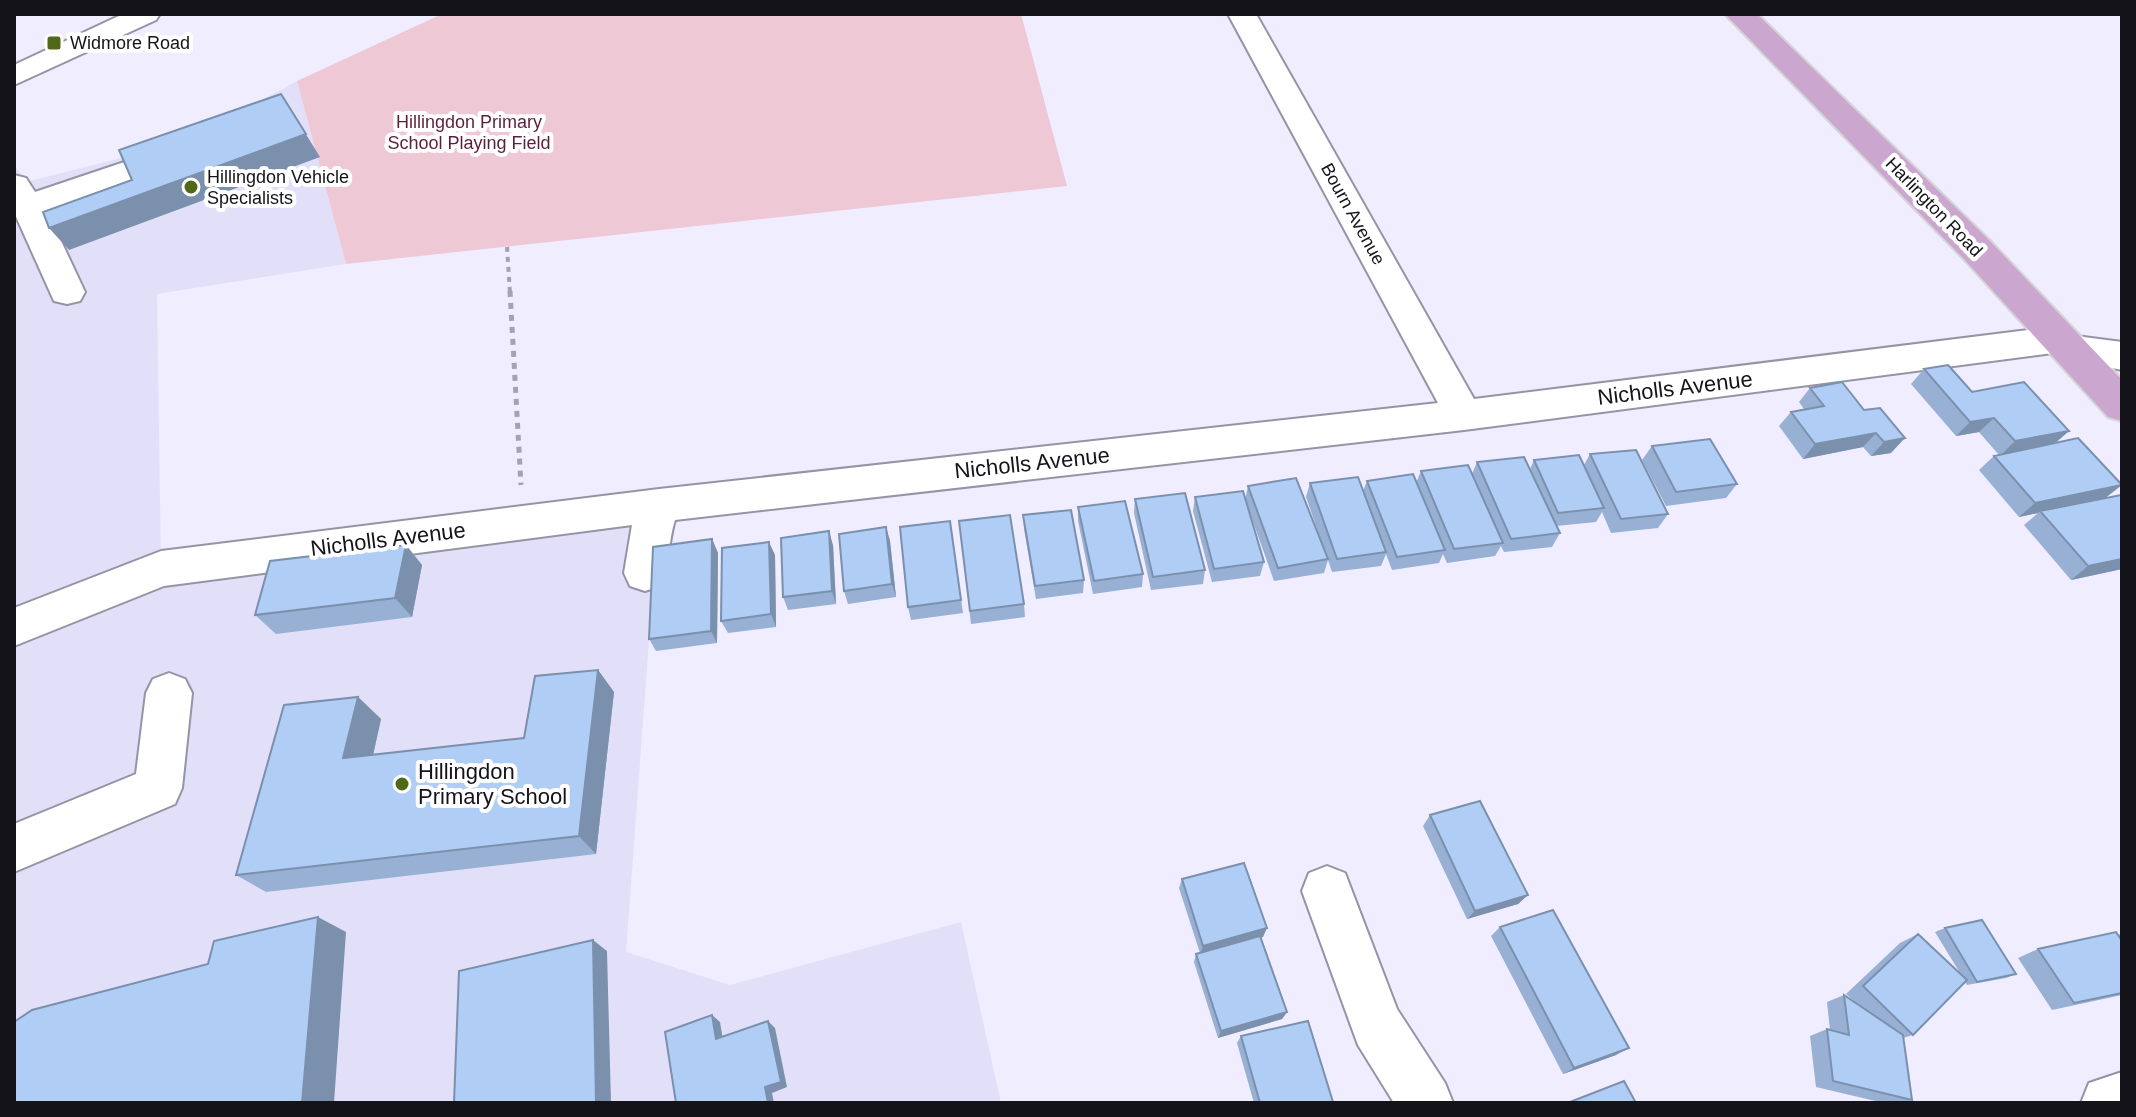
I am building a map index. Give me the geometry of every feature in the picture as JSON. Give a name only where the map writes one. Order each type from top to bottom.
[{"type":"main road","name":"Harlington Road","points":[[1740,14],[1904,175],[2122,406]]},
{"type":"street","points":[[14,76],[146,14]]},
{"type":"street","name":"Bourn Avenue","points":[[1242,14],[1464,415]]},
{"type":"street","points":[[67,292],[21,196],[212,142]]},
{"type":"street","name":"Nicholls Avenue","points":[[14,627],[161,569],[522,522],[2064,344],[2122,356]]},
{"type":"street","points":[[645,573],[648,538],[659,505]]},
{"type":"street","points":[[14,848],[158,788],[169,693]]},
{"type":"street","points":[[1327,891],[1377,1026],[1425,1103]]},
{"type":"street","points":[[2109,1103],[2122,1100]]},
{"type":"path","points":[[507,247],[522,522]]},
{"type":"shaded area","name":"Hillingdon Primary School","points":[[297,81],[346,264],[157,294],[161,568],[659,505],[626,952],[730,985],[961,922],[1001,1103],[14,1103],[14,164],[26,182],[184,142]]},
{"type":"green space","name":"Hillingdon Primary School Playing Field","points":[[442,14],[1021,14],[1067,186],[346,264],[297,81]]},
{"type":"building","points":[[281,94],[306,134],[49,228],[43,212],[132,180],[119,150]]},
{"type":"building","points":[[1948,365],[1972,392],[2024,382],[2069,431],[2015,441],[1994,418],[1970,422],[1924,369]]},
{"type":"building","points":[[1842,382],[1864,410],[1880,408],[1905,438],[1884,442],[1876,433],[1815,444],[1791,412],[1824,406],[1810,388]]},
{"type":"building","points":[[2078,438],[2122,485],[2035,503],[1994,456]]},
{"type":"building","points":[[1710,439],[1737,484],[1676,492],[1652,446]]},
{"type":"building","points":[[1636,450],[1668,514],[1621,519],[1590,454]]},
{"type":"building","points":[[1579,455],[1604,508],[1558,513],[1534,460]]},
{"type":"building","points":[[1524,457],[1560,533],[1511,539],[1477,462]]},
{"type":"building","points":[[1468,465],[1503,543],[1454,549],[1421,471]]},
{"type":"building","points":[[1413,474],[1445,550],[1397,557],[1367,481]]},
{"type":"building","points":[[1358,477],[1386,552],[1337,559],[1310,483]]},
{"type":"building","points":[[1296,478],[1328,559],[1278,568],[1248,486]]},
{"type":"building","points":[[1243,491],[1264,562],[1214,569],[1195,497]]},
{"type":"building","points":[[1185,493],[1205,570],[1153,577],[1135,499]]},
{"type":"building","points":[[2121,495],[2122,559],[2088,566],[2040,511]]},
{"type":"building","points":[[1125,501],[1143,574],[1094,581],[1078,507]]},
{"type":"building","points":[[1071,510],[1084,580],[1035,586],[1023,515]]},
{"type":"building","points":[[1010,515],[1024,604],[970,611],[959,521]]},
{"type":"building","points":[[950,521],[961,600],[908,607],[900,527]]},
{"type":"building","points":[[886,527],[892,584],[844,591],[839,534]]},
{"type":"building","points":[[829,531],[832,591],[783,597],[781,538]]},
{"type":"building","points":[[712,539],[711,631],[649,639],[653,547]]},
{"type":"building","points":[[769,542],[771,614],[721,621],[722,548]]},
{"type":"building","points":[[406,545],[395,598],[255,615],[270,561]]},
{"type":"building","points":[[598,670],[579,836],[236,875],[284,705],[358,697],[343,758],[524,738],[535,676]]},
{"type":"building","points":[[1480,801],[1528,895],[1475,911],[1430,815]]},
{"type":"building","points":[[1244,863],[1267,928],[1203,946],[1182,879]]},
{"type":"building","points":[[1553,910],[1629,1048],[1574,1068],[1500,927]]},
{"type":"building","points":[[318,917],[302,1103],[14,1103],[14,1022],[32,1010],[208,964],[214,941]]},
{"type":"building","points":[[1982,920],[2016,974],[1977,982],[1945,928]]},
{"type":"building","points":[[2116,932],[2122,941],[2122,993],[2074,1003],[2038,949]]},
{"type":"building","points":[[1918,934],[1967,980],[1913,1035],[1863,986]]},
{"type":"building","points":[[1260,936],[1287,1012],[1221,1031],[1196,954]]},
{"type":"building","points":[[593,940],[596,1103],[454,1103],[459,971]]},
{"type":"building","points":[[1844,995],[1903,1035],[1912,1100],[1833,1081],[1827,1029],[1849,1035]]},
{"type":"building","points":[[712,1015],[716,1039],[768,1021],[781,1082],[765,1087],[768,1103],[676,1103],[665,1032]]},
{"type":"building","points":[[1308,1021],[1333,1102],[1260,1103],[1241,1036]]},
{"type":"building","points":[[1624,1081],[1636,1103],[1570,1103],[1570,1102]]},
{"type":"place","name":"Widmore Road","points":[[54,43]]},
{"type":"place","name":"Hillingdon Vehicle Specialists","points":[[191,187]]},
{"type":"place","name":"Hillingdon Primary School","points":[[402,784]]}]
